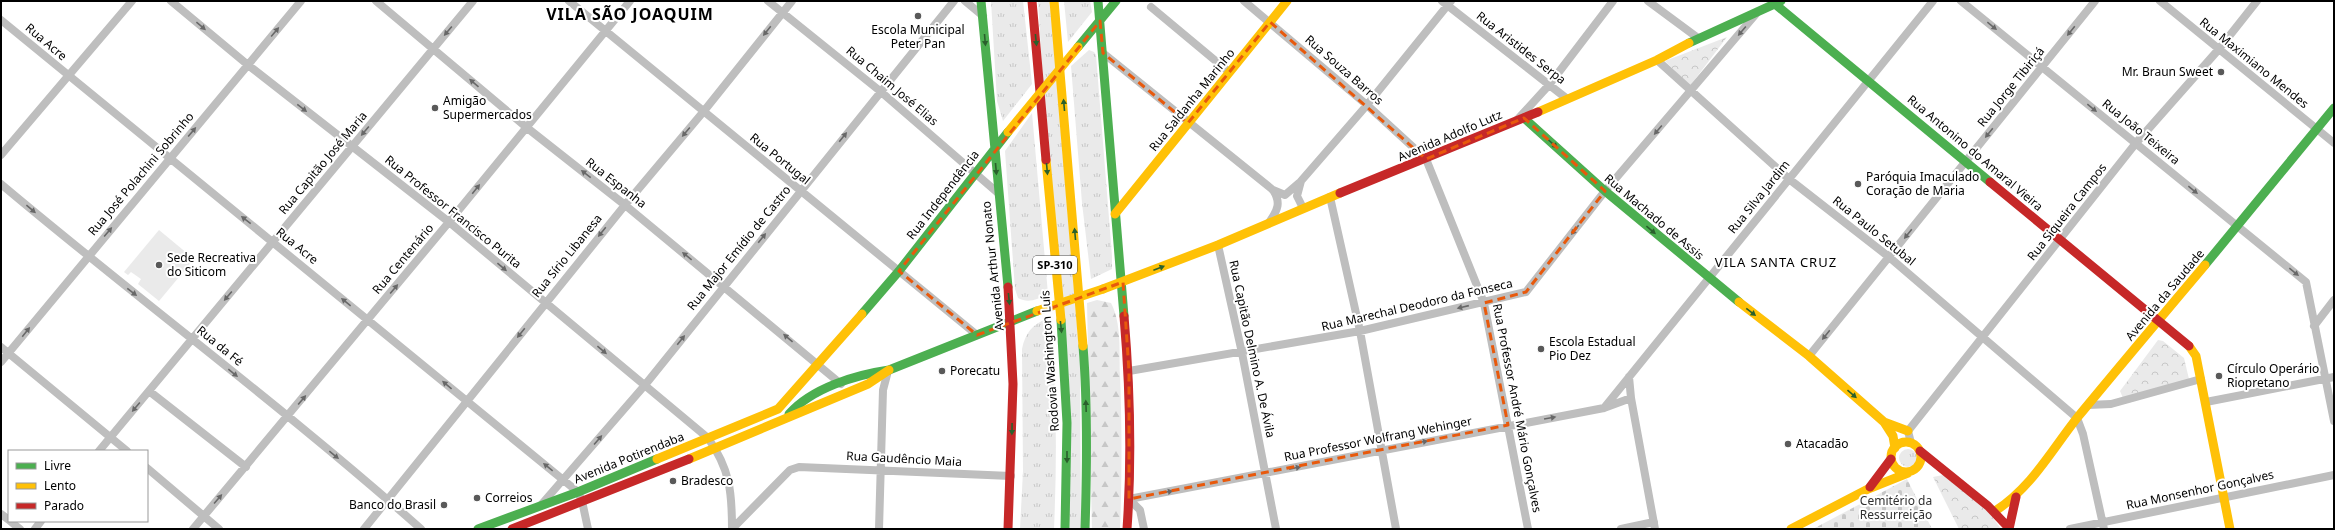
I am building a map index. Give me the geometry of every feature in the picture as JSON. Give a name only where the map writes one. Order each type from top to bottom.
[{"type":"main road","name":"Avenida Arthur Nonato","points":[[981,1],[998,193],[1012,321],[1013,384],[1008,529]]},
{"type":"main road","name":"Rodovia Washington Luís","points":[[1032,1],[1063,354],[1067,423],[1065,529]]},
{"type":"main road","name":"SP-310","points":[[1054,1],[1086,382],[1087,467],[1085,529]]},
{"type":"main road","points":[[1098,1],[1115,214],[1123,282],[1129,371],[1130,472],[1127,529]]},
{"type":"main road","name":"Rua Independência","points":[[786,402],[898,271],[975,172],[1116,1]]},
{"type":"main road","name":"Rua Saldanha Marinho","points":[[1115,214],[1287,1]]},
{"type":"main road","name":"Avenida Adolfo Lutz","points":[[1123,282],[1218,246],[1269,222],[1426,159],[1520,119],[1657,60],[1698,38],[1775,2]]},
{"type":"main road","name":"Rua Antonino do Amaral Vieira","points":[[1775,2],[2192,348],[2195,353],[2206,402],[2230,529]]},
{"type":"main road","name":"Avenida da Saudade","points":[[1995,511],[2016,497],[2077,418],[2160,321],[2334,108]]},
{"type":"main road","name":"Rua Machado de Assis","points":[[1520,119],[1709,279],[1809,356],[1884,422],[1893,436],[1895,448]]},
{"type":"main road","name":"Avenida Potirendaba","points":[[788,417],[794,407],[808,397],[865,375],[889,370],[1037,311],[1123,282]]},
{"type":"main road","name":"Avenida Potirendaba","points":[[512,529],[715,448],[868,384],[889,370]]},
{"type":"main road","name":"Avenida Potirendaba","points":[[478,529],[578,492],[778,409],[786,402]]},
{"type":"main road","name":"Rua Machado de Assis","points":[[1884,422],[1908,430]]},
{"type":"main road","points":[[1868,489],[1881,476],[1891,459],[1895,448],[1904,442],[1911,443],[1920,451],[1933,458],[1946,472],[1995,511],[2009,529]]},
{"type":"main road","points":[[1919,466],[1920,451]]},
{"type":"main road","points":[[1891,459],[1899,470],[1908,472]]},
{"type":"main road","points":[[1791,529],[1868,489],[1898,478],[1919,466],[1946,472]]},
{"type":"main road","name":"Avenida da Saudade","points":[[2009,529],[2016,497]]},
{"type":"street","points":[[1,155],[132,1]]},
{"type":"street","name":"Rua Professor Francisco Purita","points":[[171,1],[248,65],[449,222],[708,438],[715,448],[727,472],[731,495],[732,529]]},
{"type":"street","name":"Rua José Polachini Sobrinho","points":[[1,362],[301,1]]},
{"type":"street","name":"Rua Espanha","points":[[376,1],[526,127],[625,204],[818,363],[841,384]]},
{"type":"street","name":"Rua Capitão José Maria","points":[[100,450],[472,1]]},
{"type":"street","name":"Rua Portugal","points":[[569,1],[977,335]]},
{"type":"street","name":"Rua Centenário","points":[[193,529],[288,417],[630,1]]},
{"type":"street","name":"Rua Chaim José Elias","points":[[768,1],[880,91],[998,193]]},
{"type":"street","name":"Rua Sírio Libanesa","points":[[364,529],[625,204],[704,111],[792,1]]},
{"type":"street","name":"Rua Major Emídio de Castro","points":[[540,506],[645,385],[880,91],[954,1]]},
{"type":"street","points":[[965,1],[983,16]]},
{"type":"street","name":"Rua Souza Barros","points":[[1244,1],[1367,105],[1426,159]]},
{"type":"street","points":[[1520,119],[1549,85],[1613,1]]},
{"type":"street","points":[[1648,1],[1698,38]]},
{"type":"street","name":"Rua Silva Jardim","points":[[1604,408],[1933,1]]},
{"type":"street","name":"Rua João Teixeira","points":[[1962,1],[2306,282],[2314,326]]},
{"type":"street","name":"Rua Jorge Tibiriçá","points":[[1809,356],[2096,1]]},
{"type":"street","name":"Rua Maximiano Mendes","points":[[2160,1],[2334,143]]},
{"type":"street","name":"Rua Siqueira Campos","points":[[1908,430],[2136,143],[2219,49],[2257,1]]},
{"type":"street","points":[[1103,53],[1273,190],[1285,195],[1301,181],[1367,105],[1447,2]]},
{"type":"street","name":"Rua Aristides Serpa","points":[[1447,2],[1566,98]]},
{"type":"street","points":[[1151,7],[1229,72]]},
{"type":"street","name":"Rua Marechal Deodoro da Fonseca","points":[[1129,371],[1242,353],[1360,331],[1526,292],[1605,191],[1760,10]]},
{"type":"street","name":"Rua Acre","points":[[1,20],[169,160],[273,242],[466,402],[578,492]]},
{"type":"street","name":"Rua Paulo Setubal","points":[[1657,60],[1789,179],[1889,257],[2077,418]]},
{"type":"street","name":"Rua Professor André Mário Gonçalves","points":[[1426,159],[1484,303],[1528,529]]},
{"type":"street","points":[[1301,181],[1297,196],[1303,208]]},
{"type":"street","name":"Rua da Fé","points":[[1,184],[87,257],[192,339],[288,417],[421,529]]},
{"type":"street","points":[[1269,222],[1279,206],[1273,190]]},
{"type":"street","points":[[1330,197],[1360,331],[1380,451],[1396,529]]},
{"type":"street","name":"Rua Capitão Delmino A. De Ávila","points":[[1218,246],[1242,353],[1276,529]]},
{"type":"street","points":[[2334,300],[2314,326],[2330,378],[2334,421]]},
{"type":"street","points":[[1,347],[126,450]]},
{"type":"street","points":[[879,529],[883,390],[889,370]]},
{"type":"street","points":[[1621,529],[1655,525],[1631,398],[1629,377]]},
{"type":"street","points":[[2206,402],[2330,378]]},
{"type":"street","points":[[2088,405],[2111,404],[2201,379]]},
{"type":"street","points":[[149,391],[246,467]]},
{"type":"street","name":"Rua Professor Wolfrang Wehinger","points":[[1129,499],[1265,474],[1508,425],[1604,408],[1631,398]]},
{"type":"street","points":[[2077,418],[2083,434],[2103,526]]},
{"type":"street","points":[[1908,430],[1911,443]]},
{"type":"street","name":"Rua Gaudêncio Maia","points":[[732,529],[790,470],[796,468],[1011,476]]},
{"type":"street","points":[[148,469],[219,529]]},
{"type":"street","name":"Rua Monsenhor Gonçalves","points":[[2070,529],[2103,526],[2224,497],[2334,476]]},
{"type":"street","points":[[578,492],[582,501],[588,529]]},
{"type":"street","points":[[1129,499],[1140,510],[1144,529]]},
{"type":"street","points":[[10,522],[20,529]]},
{"type":"highlighted area","points":[[1100,21],[1103,53],[1188,123],[1270,22],[1426,159],[1524,118],[1605,191],[1526,292],[1484,303],[1508,425],[1129,499],[1129,371],[1123,282],[977,335],[899,271]]},
{"type":"green space","points":[[991,1],[1023,1],[1032,84],[1003,121],[997,101]]},
{"type":"green space","points":[[1038,1],[1050,1],[1080,361],[1081,529],[1070,529]]},
{"type":"green space","points":[[1064,1],[1090,1],[1092,12],[1068,42]]},
{"type":"green space","points":[[1727,37],[1690,86],[1665,61]]},
{"type":"green space","points":[[1089,50],[1094,52],[1096,55],[1112,256],[1112,269],[1091,279],[1082,203],[1071,66]]},
{"type":"green space","points":[[1032,113],[1048,294],[1040,298],[1026,301],[1018,298],[1015,289],[1005,151]]},
{"type":"green space","name":"Sede Recreativa do Siticom","points":[[159,230],[194,259],[159,301],[138,284],[141,279],[131,272],[128,275],[124,272]]},
{"type":"green space","points":[[1097,300],[1111,303],[1115,311],[1120,348],[1120,529],[1092,529],[1087,303]]},
{"type":"green space","points":[[1050,319],[1055,398],[1056,476],[1054,529],[1020,529],[1023,471],[1022,349],[1027,334],[1030,330],[1037,324]]},
{"type":"green space","points":[[2158,340],[2163,341],[2184,358],[2189,379],[2123,398],[2120,391]]},
{"type":"green space","points":[[1904,449],[1912,449],[1917,454],[1915,465],[1912,467],[1904,467],[1899,462],[1899,454]]},
{"type":"green space","points":[[1943,475],[1988,511],[2001,529],[1959,529],[1933,477]]},
{"type":"green space","name":"Cemitério da Ressurreição","points":[[1907,479],[1932,529],[1813,529]]},
{"type":"traffic: fast","points":[[981,1],[1008,287]]},
{"type":"traffic: fast","points":[[1098,1],[1124,316]]},
{"type":"traffic: fast","points":[[1078,47],[1116,1]]},
{"type":"traffic: fast","points":[[1689,43],[1781,1]]},
{"type":"traffic: fast","points":[[1775,4],[1990,182]]},
{"type":"traffic: fast","points":[[2205,265],[2334,108]]},
{"type":"traffic: fast","points":[[1524,118],[1605,191],[1739,302]]},
{"type":"traffic: fast","points":[[862,314],[899,271],[1008,132]]},
{"type":"traffic: fast","points":[[789,414],[810,397],[835,384],[862,375],[889,370],[1037,311]]},
{"type":"traffic: fast","points":[[1061,320],[1067,423],[1065,529]]},
{"type":"traffic: fast","points":[[1083,346],[1087,438],[1085,529]]},
{"type":"traffic: fast","points":[[478,529],[578,492],[657,459]]},
{"type":"traffic: slow","points":[[1054,1],[1083,346]]},
{"type":"traffic: slow","points":[[1115,214],[1287,1]]},
{"type":"traffic: slow","points":[[1538,112],[1657,60],[1689,43]]},
{"type":"traffic: slow","points":[[1008,132],[1078,47]]},
{"type":"traffic: slow","points":[[1046,160],[1061,320]]},
{"type":"traffic: slow","points":[[1103,289],[1218,245],[1340,193]]},
{"type":"traffic: slow","points":[[1995,511],[2008,502],[2030,480],[2077,418],[2205,265]]},
{"type":"traffic: slow","points":[[1037,311],[1103,289]]},
{"type":"traffic: slow","points":[[1739,302],[1809,356],[1884,422],[1893,436],[1895,448]]},
{"type":"traffic: slow","points":[[657,459],[778,409],[862,314]]},
{"type":"traffic: slow","points":[[2189,346],[2196,356],[2230,529]]},
{"type":"traffic: slow","points":[[689,459],[868,384],[889,370]]},
{"type":"traffic: slow","points":[[1884,422],[1908,431]]},
{"type":"traffic: slow","points":[[1906,442],[1917,446],[1921,457],[1917,468],[1906,472],[1895,468],[1891,457],[1895,446],[1906,442]]},
{"type":"traffic: slow","points":[[1791,529],[1868,489],[1908,473]]},
{"type":"traffic: jam","points":[[1032,1],[1046,160]]},
{"type":"traffic: jam","points":[[1340,193],[1538,112]]},
{"type":"traffic: jam","points":[[1990,182],[2189,346]]},
{"type":"traffic: jam","points":[[1008,287],[1013,384],[1008,529]]},
{"type":"traffic: jam","points":[[1124,316],[1130,422],[1129,502],[1127,529]]},
{"type":"traffic: jam","points":[[1920,451],[1988,506],[2009,528]]},
{"type":"traffic: jam","points":[[512,529],[689,459]]},
{"type":"traffic: jam","points":[[1870,487],[1891,459]]},
{"type":"traffic: jam","points":[[2009,529],[2016,497]]},
{"type":"place","name":"Escola Municipal Peter Pan","points":[[918,16]]},
{"type":"place","name":"Mr. Braun Sweet","points":[[2221,72]]},
{"type":"place","name":"Amigão Supermercados","points":[[435,108]]},
{"type":"place","name":"Paróquia Imaculado Coração de Maria","points":[[1858,184]]},
{"type":"place","name":"Sede Recreativa do Siticom","points":[[159,265]]},
{"type":"place","name":"Escola Estadual Pio Dez","points":[[1541,349]]},
{"type":"place","name":"Porecatu","points":[[942,371]]},
{"type":"place","name":"Círculo Operário Riopretano","points":[[2219,376]]},
{"type":"place","name":"Atacadão","points":[[1788,444]]},
{"type":"place","name":"Bradesco","points":[[673,481]]},
{"type":"place","name":"Correios","points":[[477,498]]},
{"type":"place","name":"Banco do Brasil","points":[[444,505]]},
{"type":"district","name":"VILA SÃO JOAQUIM","points":[[630,14]]},
{"type":"district","name":"VILA SANTA CRUZ","points":[[1776,262]]}]
